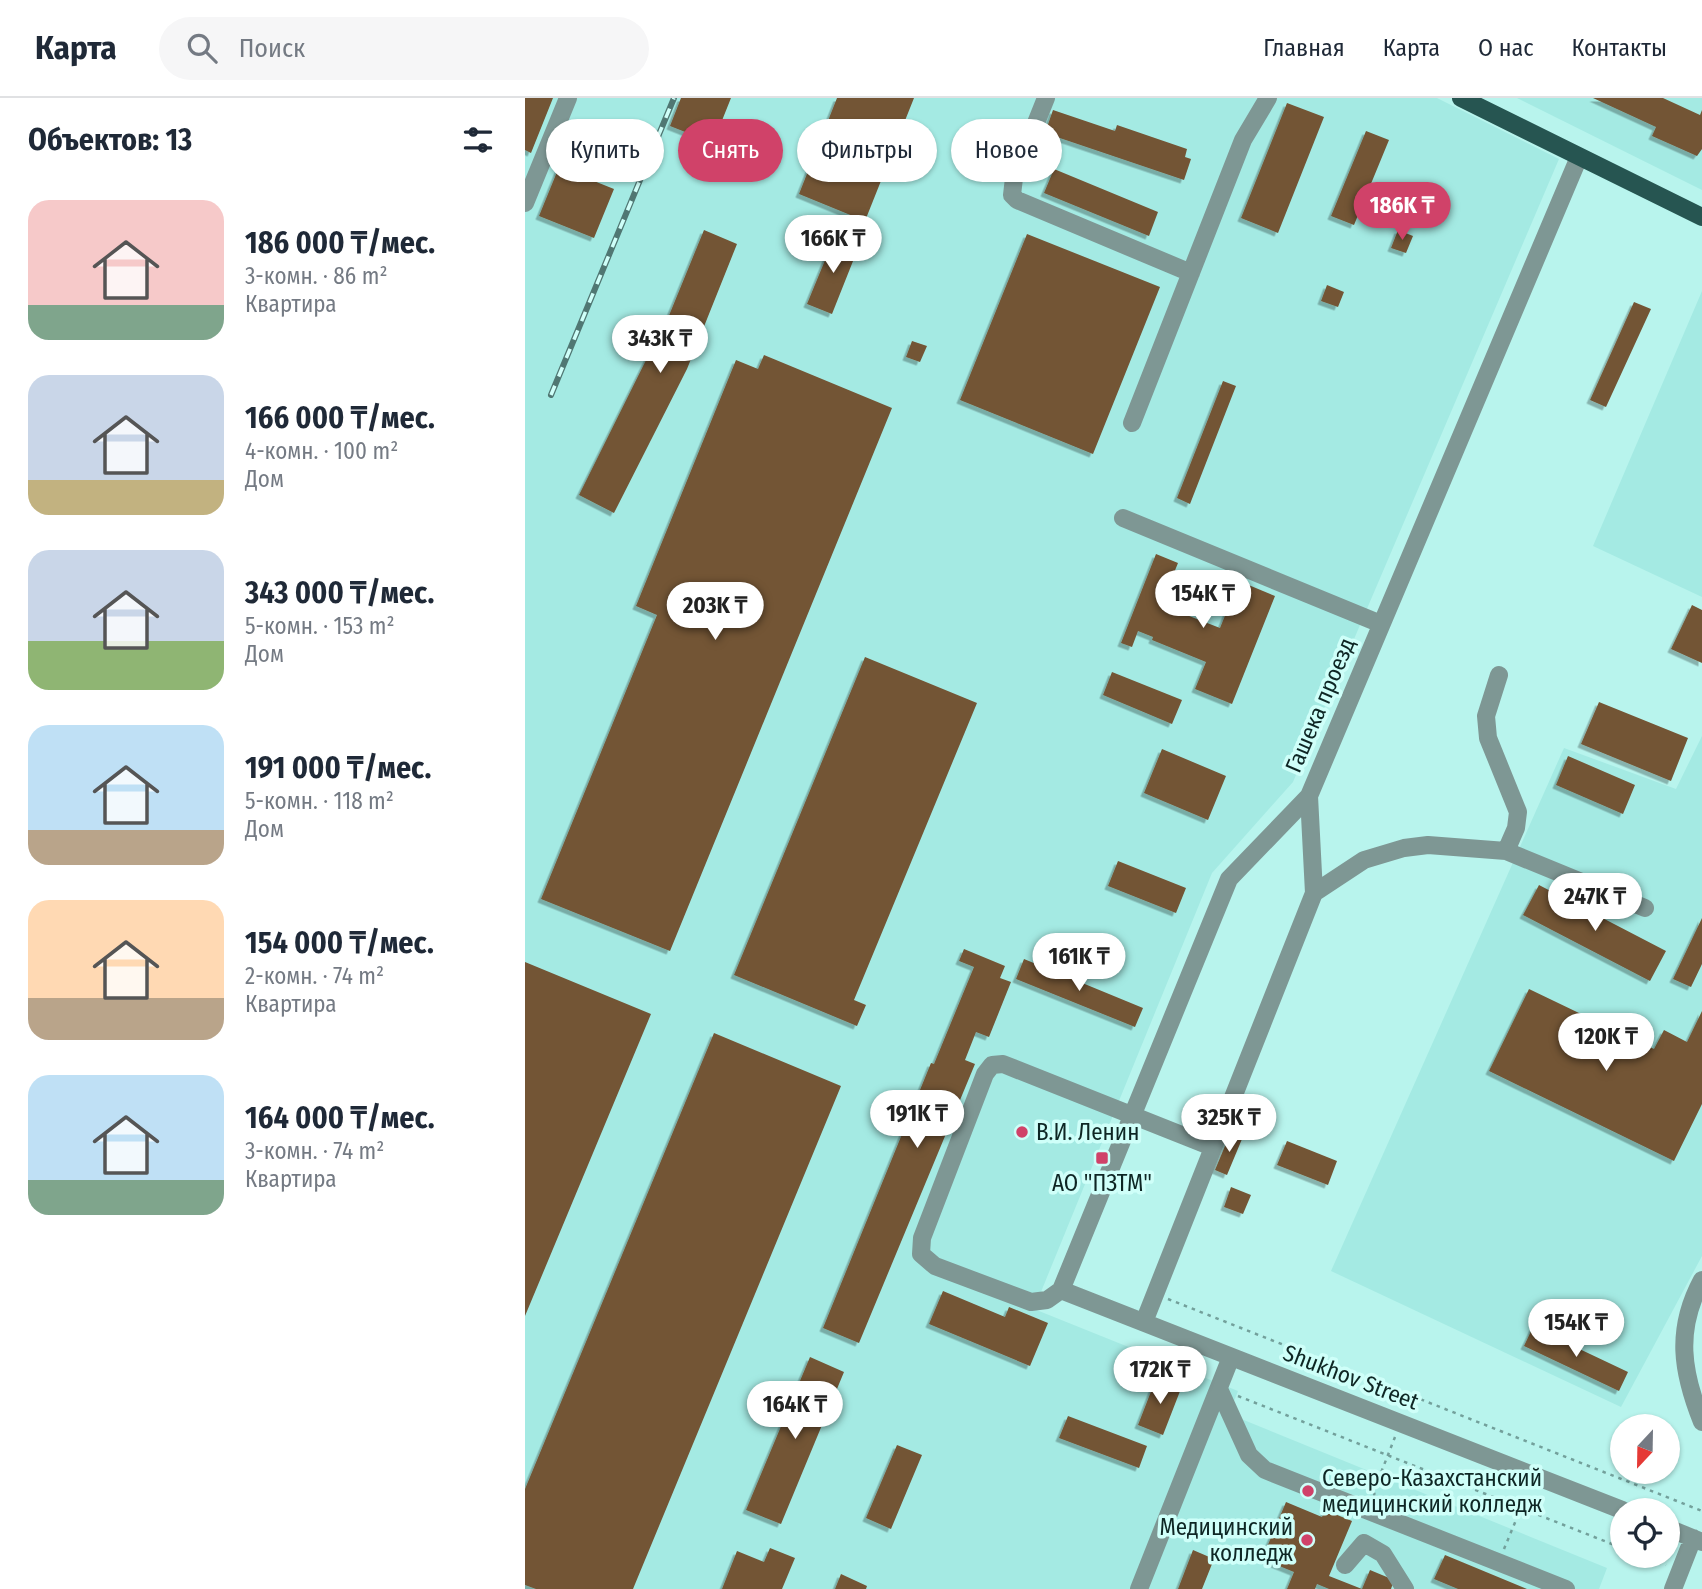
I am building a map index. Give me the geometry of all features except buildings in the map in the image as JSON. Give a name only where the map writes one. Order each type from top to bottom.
[{"type":"main road","points":[[1461,98],[1702,217]]},
{"type":"street","points":[[525,202],[568,98]]},
{"type":"street","points":[[1046,98],[1014,178],[1012,194],[1017,200],[1191,273]]},
{"type":"street","points":[[1132,423],[1243,140],[1268,98]]},
{"type":"street","name":"Гашека проезд","points":[[1061,1290],[1229,879],[1309,796],[1579,158]]},
{"type":"street","points":[[1123,519],[1381,624]]},
{"type":"street","points":[[1499,675],[1486,716],[1488,738],[1518,812],[1516,828],[1506,851]]},
{"type":"street","points":[[1144,1322],[1314,893],[1309,796]]},
{"type":"street","points":[[1314,893],[1364,860],[1403,848],[1428,845],[1506,851],[1645,908]]},
{"type":"street","points":[[1061,1290],[1047,1300],[1031,1303],[935,1266],[921,1254],[922,1238],[985,1074],[992,1065],[1003,1064],[1212,1147]]},
{"type":"street","points":[[1700,1410],[1688,1383],[1684,1329],[1702,1280]]},
{"type":"street","name":"Shukhov Street","points":[[1061,1290],[1610,1505]]},
{"type":"street","points":[[1139,1589],[1231,1357]]},
{"type":"street","points":[[1219,1389],[1249,1455],[1259,1466],[1566,1589]]},
{"type":"street","points":[[1673,1589],[1698,1540],[1680,1533]]},
{"type":"street","points":[[1345,1565],[1364,1543],[1383,1554],[1405,1589]]},
{"type":"path","points":[[1155,1294],[1702,1511]]},
{"type":"path","points":[[1219,1389],[1610,1543]]},
{"type":"path","points":[[1373,1512],[1375,1488],[1401,1423]]},
{"type":"path","points":[[1499,1562],[1521,1508]]},
{"type":"shaded area","points":[[525,98],[1437,98],[1559,159],[1293,782],[1212,873],[1034,1309],[1238,1391],[1229,1414],[1607,1568],[1599,1589],[525,1589]]},
{"type":"shaded area","points":[[1517,98],[1702,98],[1702,190]]},
{"type":"shaded area","points":[[1702,291],[1702,597],[1593,546]]},
{"type":"shaded area","points":[[1702,736],[1702,1256],[1621,1407],[1331,1271],[1564,748],[1676,789]]},
{"type":"railway","points":[[551,395],[674,98]]},
{"type":"place","name":"В.И. Ленин","points":[[1022,1132]]},
{"type":"place","name":"АО \"ПЗТМ\"","points":[[1102,1158]]},
{"type":"place","name":"Северо-Казахстанский медицинский колледж","points":[[1308,1491]]},
{"type":"place","name":"Медицинский колледж","points":[[1307,1540]]}]
